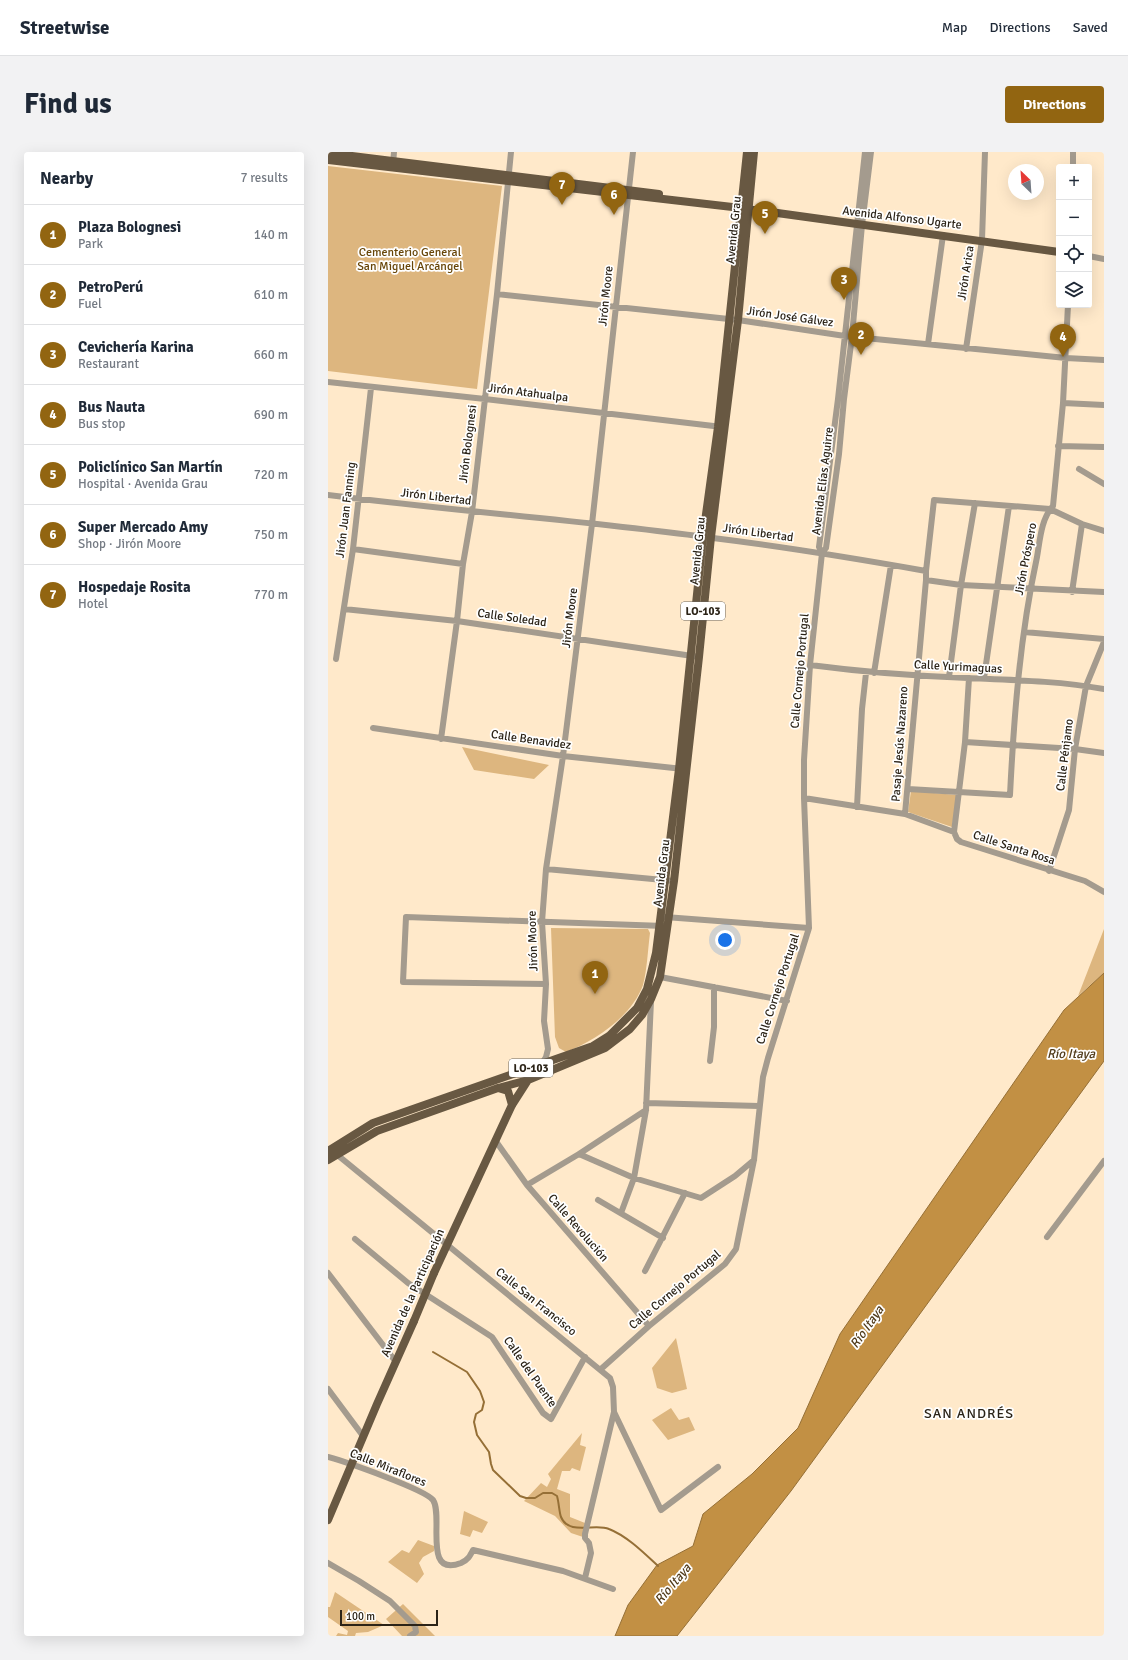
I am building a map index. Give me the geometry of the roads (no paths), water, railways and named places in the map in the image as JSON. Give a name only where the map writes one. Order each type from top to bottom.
[{"type":"main road","name":"Avenida Grau","points":[[745,209],[747,152]]},
{"type":"main road","name":"Avenida Grau","points":[[665,917],[683,769],[707,537],[722,427],[745,209],[754,152]]},
{"type":"main road","name":"Avenida Alfonso Ugarte","points":[[328,153],[393,165]]},
{"type":"main road","name":"Avenida Alfonso Ugarte","points":[[328,160],[393,165],[628,193],[726,202],[745,209],[982,240],[1056,252]]},
{"type":"main road","name":"LO-103","points":[[332,1151],[377,1132],[498,1088],[528,1080],[605,1048],[630,1029],[642,1015],[651,999],[660,977],[665,917]]},
{"type":"main road","name":"LO-103","points":[[328,1160],[332,1151],[373,1123],[593,1046],[609,1036],[638,1008],[647,989],[664,926]]},
{"type":"main road","name":"Avenida de la Participación","points":[[328,1520],[434,1273],[512,1105],[528,1080]]},
{"type":"main road","points":[[498,1088],[508,1091],[512,1105]]},
{"type":"street","points":[[393,165],[394,152]]},
{"type":"street","name":"Jirón Bolognesi","points":[[441,739],[463,564],[472,512],[497,294],[511,152]]},
{"type":"street","name":"Jirón Moore","points":[[528,1080],[541,1065],[548,1050],[544,1012],[546,984],[542,922],[546,869],[563,756],[592,524],[633,152]]},
{"type":"street","name":"Avenida Elías Aguirre","points":[[849,336],[833,437],[819,547],[822,553],[826,548],[840,438],[866,152]]},
{"type":"street","name":"Avenida Elías Aguirre","points":[[860,225],[871,152]]},
{"type":"street","name":"Jirón Arica","points":[[966,349],[982,240],[985,152]]},
{"type":"street","points":[[1073,164],[1074,152]]},
{"type":"street","points":[[928,344],[943,235]]},
{"type":"street","points":[[1092,257],[1104,259]]},
{"type":"street","name":"Jirón José Gálvez","points":[[497,294],[733,320],[849,336],[966,349],[1104,360]]},
{"type":"street","name":"Jirón Próspero","points":[[959,791],[1010,795],[1017,680],[1030,589],[1045,516],[1053,506],[1063,403],[1068,308]]},
{"type":"street","name":"Jirón Atahualpa","points":[[328,382],[722,427]]},
{"type":"street","name":"Jirón Juan Fanning","points":[[336,659],[353,549],[371,388]]},
{"type":"street","points":[[1063,403],[1104,405]]},
{"type":"street","points":[[833,437],[840,438]]},
{"type":"street","points":[[1058,446],[1104,447]]},
{"type":"street","points":[[1079,469],[1104,484]]},
{"type":"street","name":"Jirón Libertad","points":[[328,495],[707,537],[822,553],[926,571]]},
{"type":"street","points":[[1104,531],[1082,524],[1050,508],[934,500],[926,571],[926,580],[961,585],[1072,592],[1104,592]]},
{"type":"street","points":[[949,677],[961,585],[975,503]]},
{"type":"street","points":[[984,678],[1009,506]]},
{"type":"street","points":[[1072,592],[1082,524]]},
{"type":"street","points":[[353,549],[463,564]]},
{"type":"street","name":"Calle Cornejo Portugal","points":[[600,1369],[710,1277],[732,1256],[736,1249],[754,1160],[763,1077],[809,928],[804,760],[810,665],[822,553]]},
{"type":"street","points":[[874,673],[891,565]]},
{"type":"street","name":"Pasaje Jesús Nazareno","points":[[905,814],[916,676],[926,580]]},
{"type":"street","name":"Calle Soledad","points":[[344,609],[457,621],[695,656]]},
{"type":"street","points":[[1024,632],[1104,639]]},
{"type":"street","name":"Calle Pénjamo","points":[[1049,871],[1069,810],[1075,749],[1086,686],[1104,642]]},
{"type":"street","name":"Calle Yurimaguas","points":[[810,665],[866,673],[1017,680],[1104,689]]},
{"type":"street","points":[[857,807],[862,709],[866,673]]},
{"type":"street","points":[[954,832],[965,742],[969,678]]},
{"type":"street","name":"Calle Benavidez","points":[[373,728],[563,756],[683,769]]},
{"type":"street","points":[[965,742],[1075,749],[1104,753]]},
{"type":"street","points":[[908,789],[959,791]]},
{"type":"street","name":"Calle Santa Rosa","points":[[804,798],[905,814],[954,832],[957,839],[961,842],[1049,871],[1085,881],[1104,892]]},
{"type":"street","points":[[546,869],[670,880]]},
{"type":"street","points":[[546,984],[403,982],[406,917],[664,926]]},
{"type":"street","points":[[665,917],[809,928]]},
{"type":"street","points":[[660,977],[787,1001]]},
{"type":"street","points":[[710,1061],[714,1027],[714,987]]},
{"type":"street","points":[[621,1213],[634,1178],[646,1106],[651,999]]},
{"type":"street","points":[[527,1185],[579,1154],[646,1106],[759,1106]]},
{"type":"street","name":"Calle Revolución","points":[[496,1140],[527,1185],[650,1326]]},
{"type":"street","name":"Calle San Francisco","points":[[332,1151],[448,1244],[610,1378],[613,1387],[614,1412],[661,1510],[718,1467]]},
{"type":"street","points":[[579,1154],[634,1178],[701,1198],[735,1176],[754,1160]]},
{"type":"street","points":[[1047,1237],[1104,1161]]},
{"type":"street","points":[[645,1271],[685,1193]]},
{"type":"street","points":[[598,1200],[663,1238]]},
{"type":"street","name":"Calle del Puente","points":[[355,1239],[408,1283],[492,1338],[543,1413],[551,1419],[585,1357]]},
{"type":"street","points":[[328,1274],[396,1362]]},
{"type":"street","name":"Calle Miraflores","points":[[328,1389],[363,1436]]},
{"type":"street","points":[[613,1589],[585,1578],[591,1553],[589,1543],[585,1538],[585,1534],[614,1412]]},
{"type":"street","name":"Calle Miraflores","points":[[328,1457],[352,1464],[420,1492],[433,1500],[437,1515],[436,1553],[440,1560],[446,1564],[461,1563],[469,1558],[473,1550],[530,1562],[585,1578]]},
{"type":"street","points":[[328,1563],[346,1572],[390,1601],[415,1626],[416,1632],[410,1636]]},
{"type":"water","name":"Río Itaya","points":[[1104,973],[1104,1061],[791,1491],[677,1636],[615,1636],[628,1605],[657,1565],[693,1546],[703,1514],[752,1474],[798,1428],[840,1334],[1064,1010]]},
{"type":"waterway","points":[[433,1352],[467,1372],[480,1391],[484,1402],[482,1410],[476,1414],[474,1422],[477,1435],[489,1452],[493,1470],[520,1496],[535,1498],[543,1493],[552,1493],[557,1496],[561,1517],[565,1523],[576,1528],[597,1527],[616,1532],[635,1545],[658,1566]]},
{"type":"place","name":"Hospedaje Rosita","points":[[562,205]]},
{"type":"place","name":"Super Mercado Amy","points":[[614,215]]},
{"type":"place","name":"Policlínico San Martín","points":[[765,234]]},
{"type":"place","name":"Cevichería Karina","points":[[844,300]]},
{"type":"place","name":"PetroPerú","points":[[861,355]]},
{"type":"place","name":"Bus Nauta","points":[[1063,357]]},
{"type":"place","name":"Plaza Bolognesi","points":[[595,994]]},
{"type":"district","name":"SAN ANDRÉS","points":[[969,1413]]},
{"type":"park label","name":"Cementerio General San Miguel Arcángel","points":[[410,259]]}]
